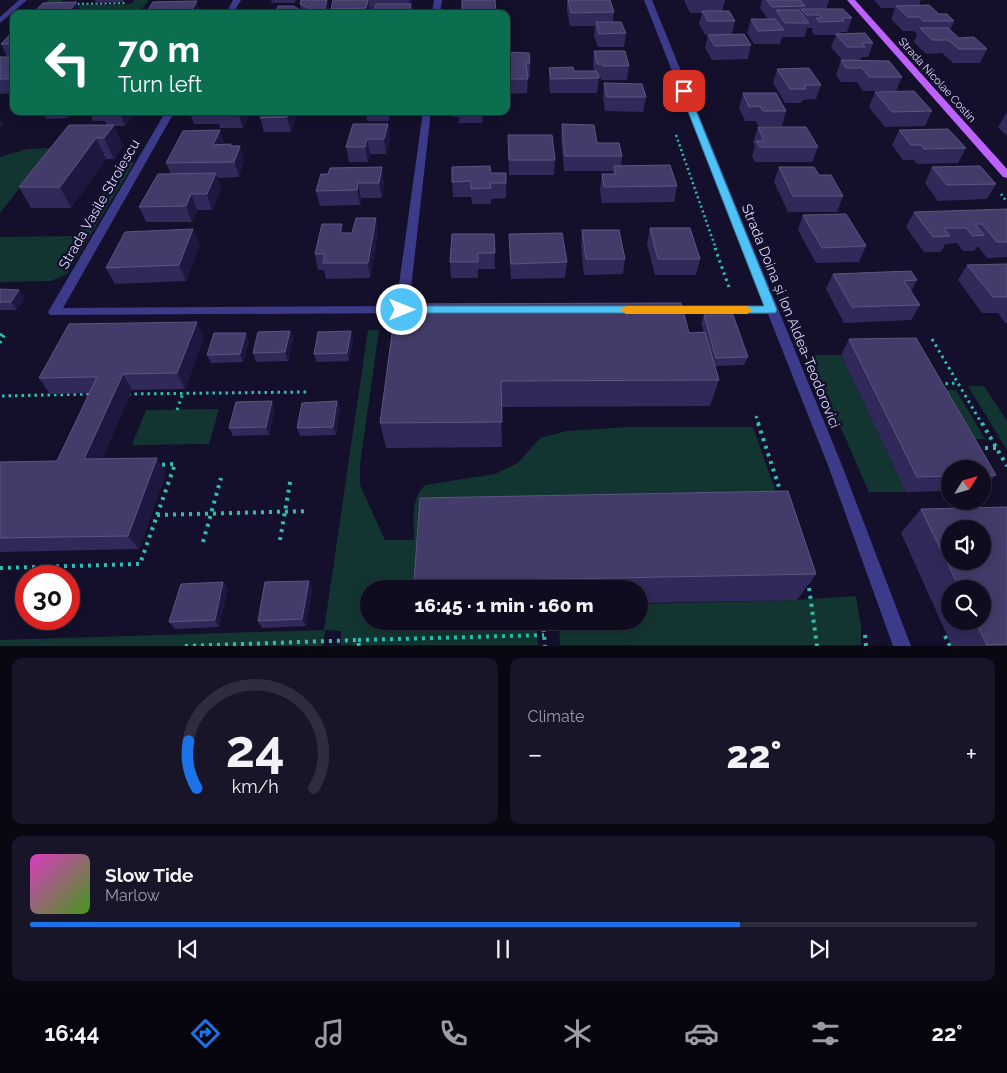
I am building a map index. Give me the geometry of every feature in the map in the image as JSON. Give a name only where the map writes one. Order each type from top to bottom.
[{"type":"main road","name":"Strada Nicolae Costin","points":[[851,0],[1007,174]]},
{"type":"street","points":[[12,10],[23,0]]},
{"type":"street","name":"Strada Doina și Ion Aldea-Teodorovici","points":[[648,0],[836,468],[902,646]]},
{"type":"street","points":[[0,21],[10,12]]},
{"type":"street","name":"Strada Vasile Stroiescu","points":[[169,115],[54,312],[402,310]]},
{"type":"street","points":[[422,310],[402,310],[424,153],[427,115]]},
{"type":"street","points":[[658,310],[771,310]]},
{"type":"path","points":[[72,4],[126,4]]},
{"type":"path","points":[[675,133],[737,310]]},
{"type":"path","points":[[0,334],[5,334],[0,343]]},
{"type":"path","points":[[932,339],[1007,466]]},
{"type":"path","points":[[932,384],[958,383]]},
{"type":"path","points":[[126,394],[306,392]]},
{"type":"path","points":[[177,410],[183,393]]},
{"type":"path","points":[[2,396],[97,394]]},
{"type":"path","points":[[756,416],[783,498]]},
{"type":"path","points":[[968,448],[997,448]]},
{"type":"path","points":[[0,568],[140,564],[175,464],[146,465]]},
{"type":"path","points":[[280,540],[291,477]]},
{"type":"path","points":[[203,542],[221,478]]},
{"type":"path","points":[[157,515],[309,511]]},
{"type":"path","points":[[807,571],[817,646]]},
{"type":"path","points":[[544,630],[545,646]]},
{"type":"path","points":[[185,646],[358,643],[544,635]]},
{"type":"path","points":[[866,636],[866,646]]},
{"type":"path","points":[[945,636],[950,646]]},
{"type":"green space","points":[[49,0],[63,0],[59,5],[131,4],[135,0],[149,0],[141,10],[39,10]]},
{"type":"green space","points":[[51,148],[0,213],[0,157],[27,149]]},
{"type":"green space","points":[[124,158],[129,158],[134,163],[67,274],[51,281],[0,282],[0,237],[76,236]]},
{"type":"green space","points":[[368,330],[379,330],[360,464],[360,485],[385,540],[414,540],[415,504],[420,491],[425,485],[495,474],[518,463],[540,438],[567,431],[630,427],[753,427],[786,521],[468,580],[360,580],[360,630],[537,630],[538,645],[341,645],[341,631],[325,630],[323,646],[0,646],[0,640],[324,630]]},
{"type":"green space","points":[[809,355],[841,355],[906,492],[869,492]]},
{"type":"green space","points":[[968,386],[984,386],[1007,421],[1007,450]]},
{"type":"green space","points":[[927,390],[956,390],[985,439],[954,440]]},
{"type":"green space","points":[[219,409],[209,444],[132,445],[146,410]]},
{"type":"green space","points":[[856,596],[861,627],[861,645],[560,645],[559,630],[648,630],[648,604],[797,600]]},
{"type":"building","points":[[301,0],[327,0],[324,10],[310,10],[300,4]]},
{"type":"building","points":[[333,0],[368,0],[366,8],[331,9]]},
{"type":"building","points":[[462,0],[495,0],[496,10],[462,10]]},
{"type":"building","points":[[568,0],[610,0],[614,12],[571,13]]},
{"type":"building","points":[[767,0],[800,0],[805,6],[772,7]]},
{"type":"building","points":[[197,1],[191,10],[148,10],[153,2]]},
{"type":"building","points":[[77,2],[70,10],[36,10],[43,3]]},
{"type":"building","points":[[376,4],[411,4],[410,10],[375,10]]},
{"type":"building","points":[[929,5],[939,14],[947,14],[954,21],[923,21],[919,17],[908,17],[896,6]]},
{"type":"building","points":[[278,6],[293,6],[300,10],[276,10]]},
{"type":"building","points":[[801,9],[843,9],[852,18],[842,18],[844,21],[819,22],[816,18],[822,18],[819,15],[807,15]]},
{"type":"building","points":[[776,10],[799,10],[809,23],[785,23]]},
{"type":"building","points":[[702,11],[729,11],[735,21],[708,21]]},
{"type":"building","points":[[751,19],[775,19],[784,30],[758,31]]},
{"type":"building","points":[[596,22],[621,22],[626,33],[599,34]]},
{"type":"building","points":[[920,28],[948,28],[959,38],[974,37],[987,49],[959,49],[948,40],[932,40]]},
{"type":"building","points":[[865,33],[873,43],[862,43],[865,47],[847,47],[836,34]]},
{"type":"building","points":[[10,34],[10,44],[1,44]]},
{"type":"building","points":[[744,34],[751,45],[715,46],[708,35]]},
{"type":"building","points":[[594,51],[625,51],[629,66],[603,66],[602,64],[597,64]]},
{"type":"building","points":[[510,52],[529,53],[530,63],[526,63],[528,79],[510,79]]},
{"type":"building","points":[[0,57],[10,57],[10,79],[0,79]]},
{"type":"building","points":[[841,60],[889,61],[902,77],[869,77],[862,68],[846,68]]},
{"type":"building","points":[[573,67],[574,71],[597,71],[599,78],[551,79],[549,68]]},
{"type":"building","points":[[809,68],[821,85],[804,85],[806,89],[790,89],[777,69]]},
{"type":"building","points":[[604,83],[642,84],[646,97],[607,97]]},
{"type":"building","points":[[914,91],[932,111],[892,112],[875,92]]},
{"type":"building","points":[[743,93],[776,93],[786,111],[763,111],[760,106],[749,107]]},
{"type":"building","points":[[261,115],[288,115],[287,117],[260,118]]},
{"type":"building","points":[[353,124],[388,124],[384,139],[367,139],[365,147],[346,147]]},
{"type":"building","points":[[562,124],[594,125],[597,143],[619,143],[622,156],[565,156]]},
{"type":"building","points":[[69,125],[114,125],[104,138],[96,138],[60,187],[19,187]]},
{"type":"building","points":[[758,127],[806,127],[818,147],[760,147],[756,141],[764,141]]},
{"type":"building","points":[[948,129],[966,148],[924,149],[921,145],[911,145],[899,130]]},
{"type":"building","points":[[220,130],[213,145],[231,144],[230,146],[240,146],[234,162],[166,163],[183,131]]},
{"type":"building","points":[[508,135],[552,135],[555,160],[509,160]]},
{"type":"building","points":[[670,165],[677,186],[604,187],[602,174],[616,174],[614,166]]},
{"type":"building","points":[[490,166],[491,173],[506,173],[506,183],[490,183],[491,188],[471,189],[471,181],[452,182],[452,167]]},
{"type":"building","points":[[980,166],[996,184],[947,185],[932,167]]},
{"type":"building","points":[[382,167],[379,183],[358,183],[357,190],[316,191],[321,174],[328,174],[330,168]]},
{"type":"building","points":[[779,167],[814,167],[819,175],[831,175],[843,196],[793,196]]},
{"type":"building","points":[[216,173],[207,194],[191,194],[186,206],[139,207],[158,174]]},
{"type":"building","points":[[1007,209],[1007,242],[997,242],[982,224],[975,224],[984,235],[973,236],[966,228],[944,228],[950,236],[933,237],[914,212]]},
{"type":"building","points":[[846,214],[866,246],[822,248],[803,215]]},
{"type":"building","points":[[356,218],[376,218],[368,263],[323,263],[325,254],[315,254],[322,224],[342,224],[340,233],[352,233]]},
{"type":"building","points":[[650,228],[690,228],[700,259],[658,259]]},
{"type":"building","points":[[193,229],[179,265],[106,268],[125,232]]},
{"type":"building","points":[[582,230],[619,230],[625,259],[586,259]]},
{"type":"building","points":[[562,233],[567,262],[511,264],[509,234]]},
{"type":"building","points":[[452,234],[494,234],[495,253],[478,253],[478,262],[450,262]]},
{"type":"building","points":[[1007,264],[1007,297],[993,297],[967,265]]},
{"type":"building","points":[[911,271],[917,280],[904,281],[920,305],[852,307],[833,274]]},
{"type":"building","points":[[0,289],[19,290],[11,302],[0,302]]},
{"type":"building","points":[[681,303],[689,333],[705,332],[719,380],[501,381],[502,422],[380,423],[396,304]]},
{"type":"building","points":[[704,315],[733,315],[748,357],[716,358]]},
{"type":"building","points":[[197,322],[177,373],[123,374],[84,459],[157,458],[128,536],[0,538],[0,462],[57,461],[97,377],[39,378],[69,324]]},
{"type":"building","points":[[290,331],[285,352],[253,353],[258,332]]},
{"type":"building","points":[[351,331],[347,353],[314,354],[318,332]]},
{"type":"building","points":[[214,333],[246,333],[240,354],[207,355]]},
{"type":"building","points":[[916,338],[987,460],[941,460],[941,476],[917,477],[849,339]]},
{"type":"building","points":[[272,401],[266,427],[229,428],[236,402]]},
{"type":"building","points":[[337,401],[333,427],[297,428],[302,403]]},
{"type":"building","points":[[991,466],[996,475],[991,475]]},
{"type":"building","points":[[788,491],[816,574],[414,580],[420,498]]},
{"type":"building","points":[[991,507],[1007,507],[1007,644],[987,645],[980,630],[991,630],[991,580],[956,580],[951,570],[991,570],[991,520],[941,520],[941,550],[921,509],[991,510]]},
{"type":"building","points":[[309,581],[302,619],[258,621],[265,582]]},
{"type":"building","points":[[223,582],[215,620],[169,622],[181,584]]},
{"type":"slow traffic","points":[[626,310],[747,310]]},
{"type":"route","points":[[402,310],[771,310],[684,91]]}]
